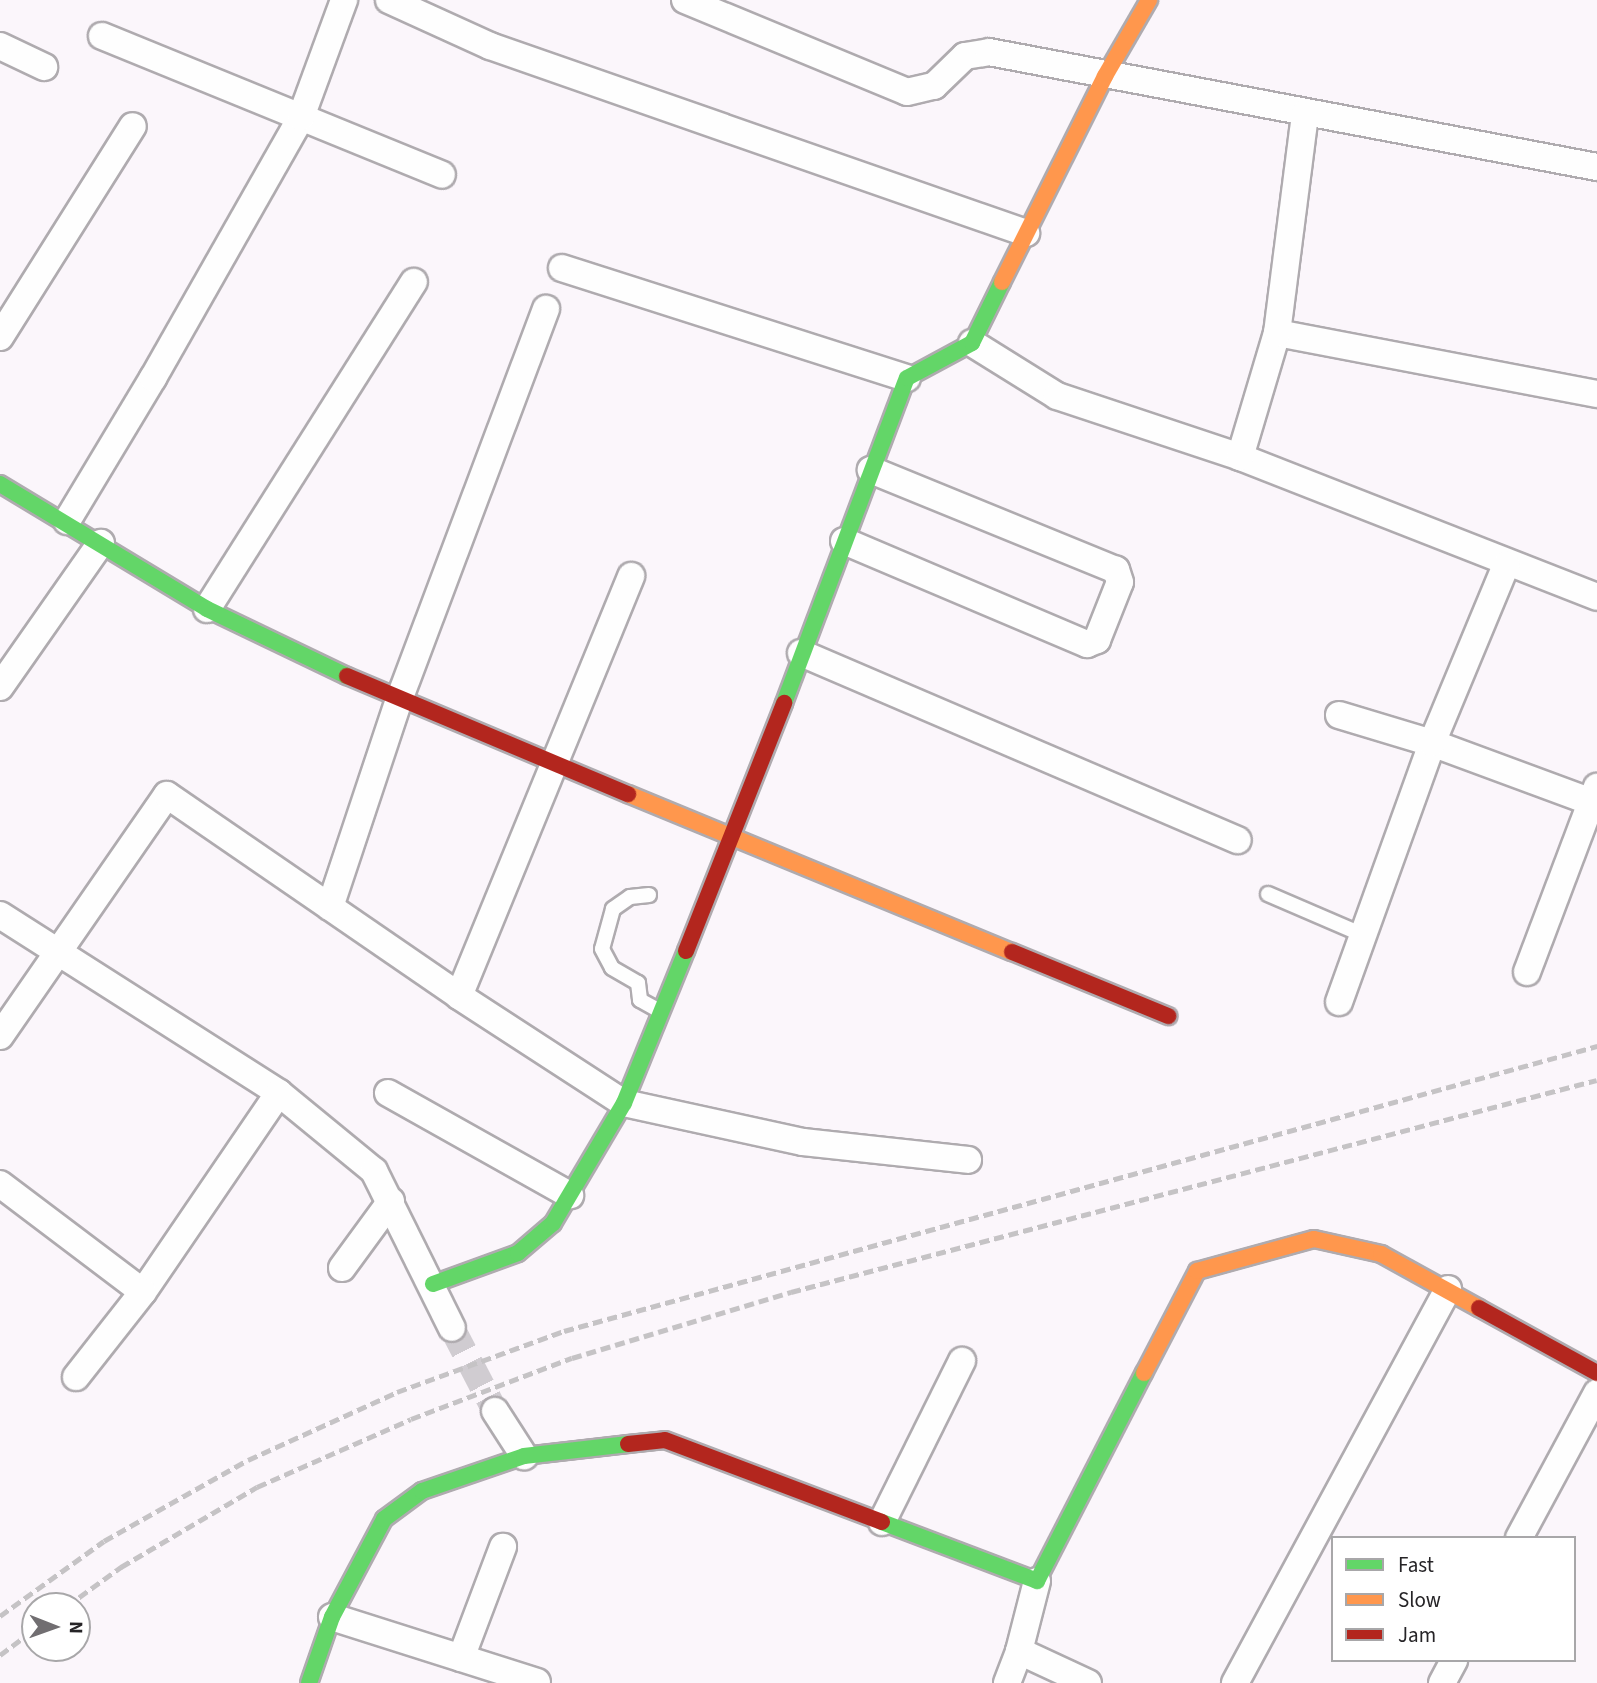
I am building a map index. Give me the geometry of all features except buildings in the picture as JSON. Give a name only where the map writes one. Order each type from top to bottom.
[{"type":"street","points":[[67,521],[153,379],[301,117],[344,0]]},
{"type":"street","points":[[389,0],[490,46],[1026,233]]},
{"type":"street","points":[[685,0],[716,6],[907,92],[934,86],[965,57],[989,52],[1597,167]]},
{"type":"street","points":[[433,1284],[518,1253],[553,1223],[624,1103],[733,836],[907,378],[972,343],[1105,76],[1149,0]]},
{"type":"street","points":[[102,36],[442,175]]},
{"type":"street","points":[[0,46],[44,67]]},
{"type":"street","points":[[1240,457],[1277,333],[1305,113]]},
{"type":"street","points":[[0,337],[133,126]]},
{"type":"street","points":[[562,268],[907,378]]},
{"type":"street","points":[[207,609],[414,282]]},
{"type":"street","points":[[330,907],[399,699],[546,309]]},
{"type":"street","points":[[1277,333],[1597,394]]},
{"type":"street","points":[[972,343],[1057,396],[1240,457],[1506,565],[1597,597]]},
{"type":"street","points":[[844,541],[1087,644],[1097,640],[1120,582],[1116,570],[871,470]]},
{"type":"street","points":[[0,484],[67,521],[207,609],[399,699],[1168,1016]]},
{"type":"street","points":[[0,687],[101,543]]},
{"type":"street","points":[[1339,1002],[1432,743],[1506,565]]},
{"type":"street","points":[[459,996],[557,764],[631,576]]},
{"type":"street","points":[[801,653],[1238,840]]},
{"type":"street","points":[[1339,715],[1595,798],[1527,972]]},
{"type":"street","points":[[0,1036],[167,795],[459,996],[624,1103],[803,1142],[968,1160]]},
{"type":"street","points":[[0,915],[279,1093],[374,1171],[433,1284],[452,1328]]},
{"type":"street","points":[[76,1377],[143,1292],[279,1093]]},
{"type":"street","points":[[388,1093],[570,1195]]},
{"type":"street","points":[[0,1184],[143,1292]]},
{"type":"street","points":[[342,1268],[391,1201]]},
{"type":"street","points":[[1007,1683],[1019,1651],[1037,1581],[1196,1270],[1314,1239],[1381,1254],[1597,1373]]},
{"type":"street","points":[[1235,1683],[1448,1289]]},
{"type":"street","points":[[882,1522],[962,1361]]},
{"type":"street","points":[[1521,1536],[1597,1393]]},
{"type":"street","points":[[495,1411],[524,1456]]},
{"type":"street","points":[[309,1683],[332,1617],[384,1519],[422,1491],[524,1456],[665,1440],[1037,1581]]},
{"type":"street","points":[[461,1658],[503,1547]]},
{"type":"street","points":[[332,1617],[537,1682]]},
{"type":"street","points":[[1019,1651],[1088,1683]]},
{"type":"street","points":[[1442,1683],[1453,1662]]},
{"type":"lane","points":[[1268,894],[1363,935]]},
{"type":"lane","points":[[649,895],[629,897],[613,909],[602,949],[612,968],[638,983],[640,1000],[662,1012]]},
{"type":"tunnel","points":[[452,1328],[495,1411]]},
{"type":"railway","points":[[0,1616],[104,1541],[248,1460],[397,1392],[564,1331],[1597,1046]]},
{"type":"railway","points":[[86,1592],[121,1567],[257,1487],[411,1419],[572,1358],[791,1292],[1597,1080]]},
{"type":"railway","points":[[0,1655],[21,1639]]},
{"type":"traffic: fast","points":[[784,703],[907,378],[972,343],[1002,282]]},
{"type":"traffic: fast","points":[[0,484],[207,609],[347,676]]},
{"type":"traffic: fast","points":[[433,1284],[518,1253],[553,1223],[624,1103],[686,951]]},
{"type":"traffic: fast","points":[[882,1522],[1037,1581],[1144,1373]]},
{"type":"traffic: fast","points":[[309,1683],[332,1617],[384,1519],[422,1491],[524,1456],[628,1444]]},
{"type":"traffic: slow","points":[[1002,282],[1105,76],[1149,0]]},
{"type":"traffic: slow","points":[[628,794],[1012,952]]},
{"type":"traffic: slow","points":[[1144,1373],[1197,1271],[1314,1239],[1381,1254],[1479,1308]]},
{"type":"traffic: jam","points":[[347,676],[628,794]]},
{"type":"traffic: jam","points":[[686,951],[784,703]]},
{"type":"traffic: jam","points":[[1012,952],[1168,1016]]},
{"type":"traffic: jam","points":[[1479,1308],[1597,1373]]},
{"type":"traffic: jam","points":[[628,1444],[665,1440],[882,1522]]}]
